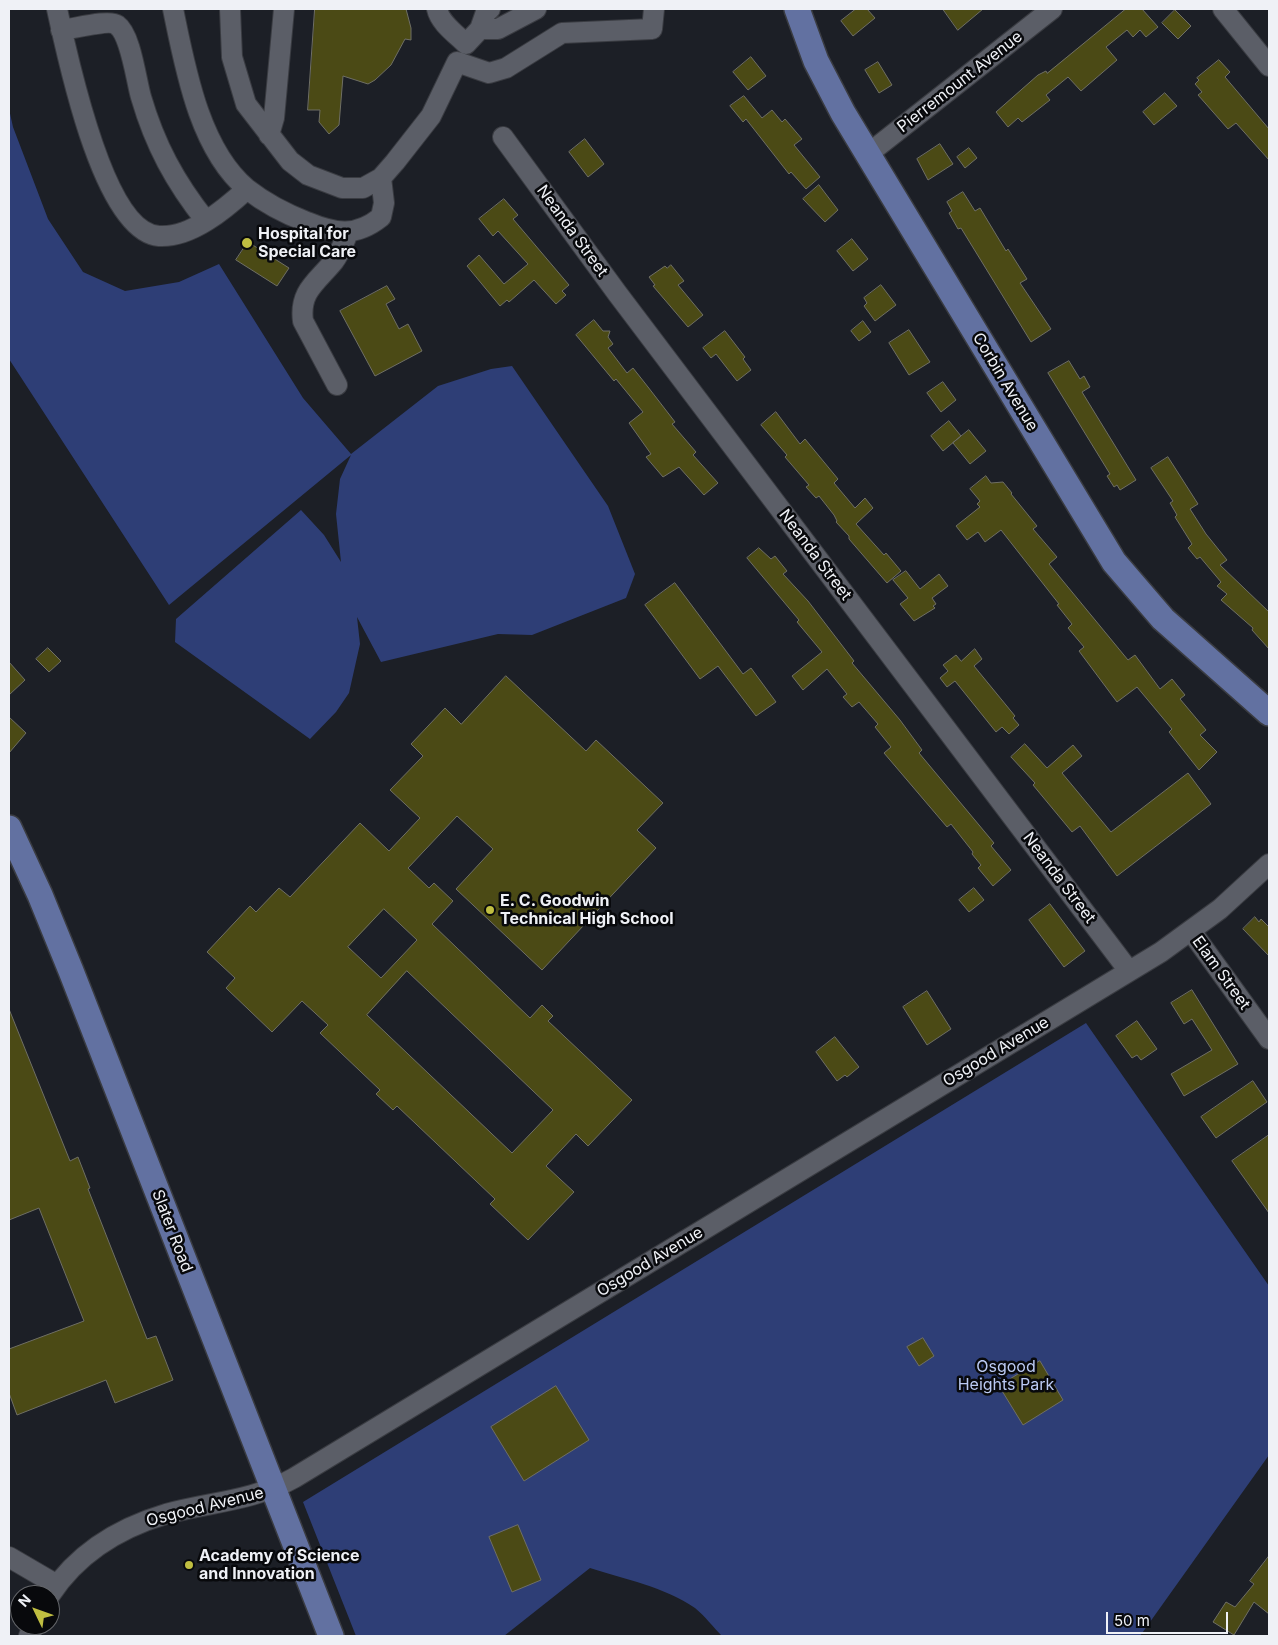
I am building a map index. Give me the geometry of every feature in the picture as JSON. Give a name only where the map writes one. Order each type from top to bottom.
[{"type":"main road","name":"Corbin Avenue","points":[[797,9],[816,61],[842,113],[1114,562],[1129,582],[1163,619],[1269,713]]},
{"type":"main road","name":"Slater Road","points":[[9,828],[40,895],[70,970],[332,1636]]},
{"type":"street","points":[[57,9],[82,114],[97,156],[116,198],[128,217],[141,229],[158,236],[178,234],[206,221],[247,189]]},
{"type":"street","points":[[173,9],[187,77],[206,129],[229,170],[247,189],[283,212],[321,228],[348,233],[367,228],[381,217],[384,202],[381,178]]},
{"type":"street","points":[[230,9],[232,57],[246,104],[290,162],[308,174],[342,188],[363,188],[381,178],[430,116],[466,44],[480,29],[486,12],[490,9]]},
{"type":"street","points":[[269,136],[274,118],[284,9]]},
{"type":"street","points":[[437,9],[438,14],[448,28],[466,44]]},
{"type":"street","points":[[480,29],[498,29],[536,9]]},
{"type":"street","points":[[457,62],[489,73],[506,68],[562,33],[652,29],[654,9]]},
{"type":"street","name":"Pierremount Avenue","points":[[868,154],[1052,9]]},
{"type":"street","points":[[1223,9],[1269,66]]},
{"type":"street","points":[[61,30],[110,22],[119,26],[127,41],[141,97],[159,148],[180,188],[206,221]]},
{"type":"street","name":"Neanda Street","points":[[503,137],[617,293],[1129,971]]},
{"type":"street","points":[[337,385],[303,321],[301,311],[302,301],[309,289],[336,259],[348,233]]},
{"type":"street","name":"Osgood Avenue","points":[[57,1585],[68,1571],[93,1550],[110,1538],[135,1525],[167,1514],[244,1499],[273,1489],[1129,971],[1191,931],[1220,909],[1269,864]]},
{"type":"street","name":"Elam Street","points":[[1191,931],[1269,1039]]},
{"type":"street","name":"Osgood Avenue","points":[[9,1557],[46,1585]]},
{"type":"green space","points":[[9,109],[13,127],[48,219],[83,272],[125,291],[179,282],[219,264],[303,398],[351,454],[438,386],[491,369],[512,366],[608,506],[635,574],[626,598],[532,635],[498,634],[381,662],[357,617],[360,644],[349,693],[336,712],[310,739],[175,642],[176,619],[301,510],[324,535],[341,562],[336,514],[340,479],[351,455],[169,605],[9,359]]},
{"type":"green space","name":"Osgood Heights Park","points":[[1086,1023],[1269,1286],[1269,1455],[1140,1636],[722,1636],[699,1611],[671,1594],[590,1568],[504,1636],[356,1636],[303,1502]]},
{"type":"building","points":[[315,9],[406,9],[411,28],[411,40],[405,39],[391,65],[375,80],[368,84],[343,76],[339,125],[329,134],[319,122],[320,110],[308,110]]},
{"type":"building","points":[[856,9],[867,9],[875,18],[853,36],[841,21]]},
{"type":"building","points":[[943,9],[983,9],[958,30]]},
{"type":"building","points":[[1126,9],[1142,9],[1158,27],[1146,37],[1140,30],[1133,37],[1127,30],[1106,47],[1117,60],[1081,91],[1068,77],[1046,95],[1050,100],[1022,122],[1018,118],[1008,127],[996,112],[1038,75],[1046,71],[1047,73]]},
{"type":"building","points":[[1175,10],[1191,26],[1178,39],[1162,23]]},
{"type":"building","points":[[751,57],[766,76],[748,90],[733,72]]},
{"type":"building","points":[[1219,60],[1230,72],[1225,77],[1269,129],[1269,160],[1236,123],[1228,129],[1198,95],[1202,92],[1195,84],[1199,80],[1197,78]]},
{"type":"building","points":[[878,62],[892,85],[879,93],[865,70]]},
{"type":"building","points":[[1165,93],[1177,106],[1154,125],[1143,112]]},
{"type":"building","points":[[744,96],[762,118],[772,110],[782,122],[785,119],[802,139],[794,145],[820,177],[806,189],[791,172],[789,174],[746,119],[743,122],[730,106]]},
{"type":"building","points":[[585,139],[604,164],[588,177],[569,152]]},
{"type":"building","points":[[940,144],[953,164],[928,180],[917,159]]},
{"type":"building","points":[[969,148],[977,158],[965,168],[957,157]]},
{"type":"building","points":[[819,185],[838,210],[825,222],[803,199]]},
{"type":"building","points":[[963,192],[975,211],[980,208],[1006,251],[1008,249],[1027,279],[1020,283],[1051,329],[1031,342],[961,228],[958,229],[949,213],[952,211],[947,202]]},
{"type":"building","points":[[504,199],[518,215],[513,219],[569,285],[562,291],[566,295],[556,304],[534,280],[509,302],[507,300],[500,306],[467,266],[479,255],[504,284],[528,264],[498,231],[493,236],[479,219]]},
{"type":"building","points":[[852,239],[868,259],[853,271],[837,251]]},
{"type":"building","points":[[248,242],[289,268],[277,286],[236,260]]},
{"type":"building","points":[[671,265],[684,281],[678,285],[703,315],[688,327],[653,286],[655,285],[649,277],[665,266],[667,268]]},
{"type":"building","points":[[881,285],[896,305],[875,321],[864,306],[867,303],[864,298]]},
{"type":"building","points":[[387,286],[395,299],[386,304],[399,329],[408,324],[422,351],[375,376],[340,311]]},
{"type":"building","points":[[594,320],[603,331],[610,331],[608,337],[613,344],[608,348],[627,373],[633,368],[675,422],[672,424],[696,452],[693,455],[718,483],[704,495],[679,467],[663,477],[646,457],[651,454],[629,423],[643,412],[616,379],[614,381],[576,335]]},
{"type":"building","points":[[863,321],[871,332],[859,341],[851,331]]},
{"type":"building","points":[[909,330],[930,362],[909,375],[889,343]]},
{"type":"building","points":[[725,331],[745,357],[743,359],[751,370],[737,381],[716,354],[711,358],[703,348]]},
{"type":"building","points":[[1069,361],[1080,379],[1084,376],[1090,387],[1082,392],[1136,480],[1120,490],[1117,485],[1114,487],[1107,476],[1110,474],[1048,373]]},
{"type":"building","points":[[943,382],[956,400],[941,412],[927,393]]},
{"type":"building","points":[[776,412],[800,444],[805,439],[838,479],[834,483],[855,508],[865,498],[873,508],[856,524],[884,555],[886,553],[901,571],[887,583],[849,539],[849,536],[836,522],[834,515],[819,496],[816,498],[806,487],[809,485],[785,457],[787,455],[761,425]]},
{"type":"building","points":[[949,421],[961,436],[943,451],[931,436]]},
{"type":"building","points":[[969,430],[986,451],[970,464],[953,443]]},
{"type":"building","points":[[1168,457],[1198,504],[1190,509],[1206,534],[1227,560],[1220,565],[1269,612],[1269,649],[1252,630],[1253,628],[1221,600],[1227,594],[1217,586],[1221,582],[1200,557],[1197,559],[1188,548],[1192,544],[1175,517],[1177,515],[1170,503],[1173,501],[1151,468]]},
{"type":"building","points":[[986,476],[991,483],[1003,482],[1012,493],[1037,526],[1033,529],[1057,557],[1049,564],[1128,660],[1135,655],[1160,689],[1172,679],[1185,695],[1180,699],[1206,730],[1200,735],[1217,752],[1199,770],[1169,732],[1172,729],[1137,687],[1117,702],[1079,651],[1084,647],[1068,628],[1072,624],[1057,605],[1059,604],[1001,530],[985,542],[978,532],[967,540],[956,526],[980,507],[977,504],[980,501],[970,489]]},
{"type":"building","points":[[759,548],[771,559],[775,556],[787,571],[783,574],[808,601],[854,661],[852,663],[900,720],[922,750],[919,753],[994,843],[991,846],[1011,870],[993,886],[978,868],[981,865],[972,854],[973,852],[951,824],[947,827],[884,753],[891,747],[875,727],[878,724],[859,702],[852,707],[843,697],[847,694],[827,669],[803,690],[792,676],[822,652],[797,622],[799,620],[747,558]]},
{"type":"building","points":[[906,571],[920,589],[939,574],[948,586],[932,598],[936,604],[933,606],[935,608],[914,621],[900,604],[908,598],[893,580]]},
{"type":"building","points":[[675,583],[743,674],[751,668],[776,702],[756,716],[718,666],[700,679],[645,605]]},
{"type":"building","points":[[48,648],[61,661],[49,672],[36,659]]},
{"type":"building","points":[[975,649],[982,659],[974,666],[1015,716],[1013,718],[1019,725],[1009,734],[1002,727],[996,732],[955,681],[947,687],[940,678],[948,671],[943,665],[956,655],[961,661]]},
{"type":"building","points":[[9,662],[25,680],[9,695]]},
{"type":"building","points":[[506,676],[586,751],[596,740],[663,803],[637,830],[656,848],[542,970],[456,889],[493,849],[457,816],[408,868],[429,888],[434,883],[453,901],[432,924],[530,1018],[542,1005],[553,1016],[548,1021],[632,1100],[588,1146],[576,1134],[546,1166],[574,1192],[528,1240],[490,1204],[495,1199],[397,1106],[393,1110],[376,1094],[380,1090],[320,1033],[328,1025],[302,1001],[272,1032],[226,988],[235,978],[207,952],[250,906],[256,912],[279,888],[290,897],[360,823],[389,851],[420,818],[390,790],[423,756],[411,744],[445,708],[461,724]],"holes":[[[384,909],[417,940],[381,978],[348,947]],[[407,971],[553,1110],[512,1153],[367,1015]]]},
{"type":"building","points":[[9,717],[26,733],[9,753]]},
{"type":"building","points":[[1025,744],[1047,768],[1073,745],[1082,756],[1062,773],[1111,832],[1188,773],[1211,804],[1117,876],[1080,826],[1072,832],[1033,785],[1035,783],[1011,757]]},
{"type":"building","points":[[974,888],[984,900],[969,912],[959,900]]},
{"type":"building","points":[[1050,904],[1085,951],[1064,967],[1029,920]]},
{"type":"building","points":[[1255,917],[1259,922],[1261,919],[1269,927],[1269,956],[1243,929]]},
{"type":"building","points":[[1192,990],[1238,1064],[1184,1096],[1171,1074],[1212,1050],[1192,1019],[1184,1024],[1171,1003]]},
{"type":"building","points":[[927,991],[951,1029],[927,1045],[903,1007]]},
{"type":"building","points":[[9,1009],[70,1161],[78,1157],[90,1188],[88,1189],[147,1339],[156,1336],[173,1380],[115,1403],[106,1380],[17,1415],[9,1393],[9,1349],[84,1321],[39,1208],[9,1220]]},
{"type":"building","points":[[1137,1021],[1157,1049],[1141,1060],[1137,1055],[1132,1058],[1116,1036]]},
{"type":"building","points":[[835,1037],[859,1067],[847,1077],[845,1075],[837,1081],[816,1052]]},
{"type":"building","points":[[1253,1081],[1267,1102],[1216,1138],[1201,1117]]},
{"type":"building","points":[[1269,1135],[1269,1213],[1232,1161]]},
{"type":"building","points":[[923,1338],[934,1356],[919,1366],[907,1347]]},
{"type":"building","points":[[1040,1361],[1063,1400],[1023,1425],[999,1386]]},
{"type":"building","points":[[556,1386],[589,1440],[524,1481],[491,1427]]},
{"type":"building","points":[[518,1525],[541,1580],[512,1592],[489,1537]]},
{"type":"building","points":[[1269,1556],[1269,1614],[1254,1602],[1234,1635],[1213,1622],[1226,1602],[1235,1607],[1254,1584],[1250,1581]]},
{"type":"place","name":"Hospital for Special Care","points":[[247,243]]},
{"type":"place","name":"E. C. Goodwin Technical High School","points":[[490,910]]},
{"type":"place","name":"Academy of Science and Innovation","points":[[189,1565]]}]
